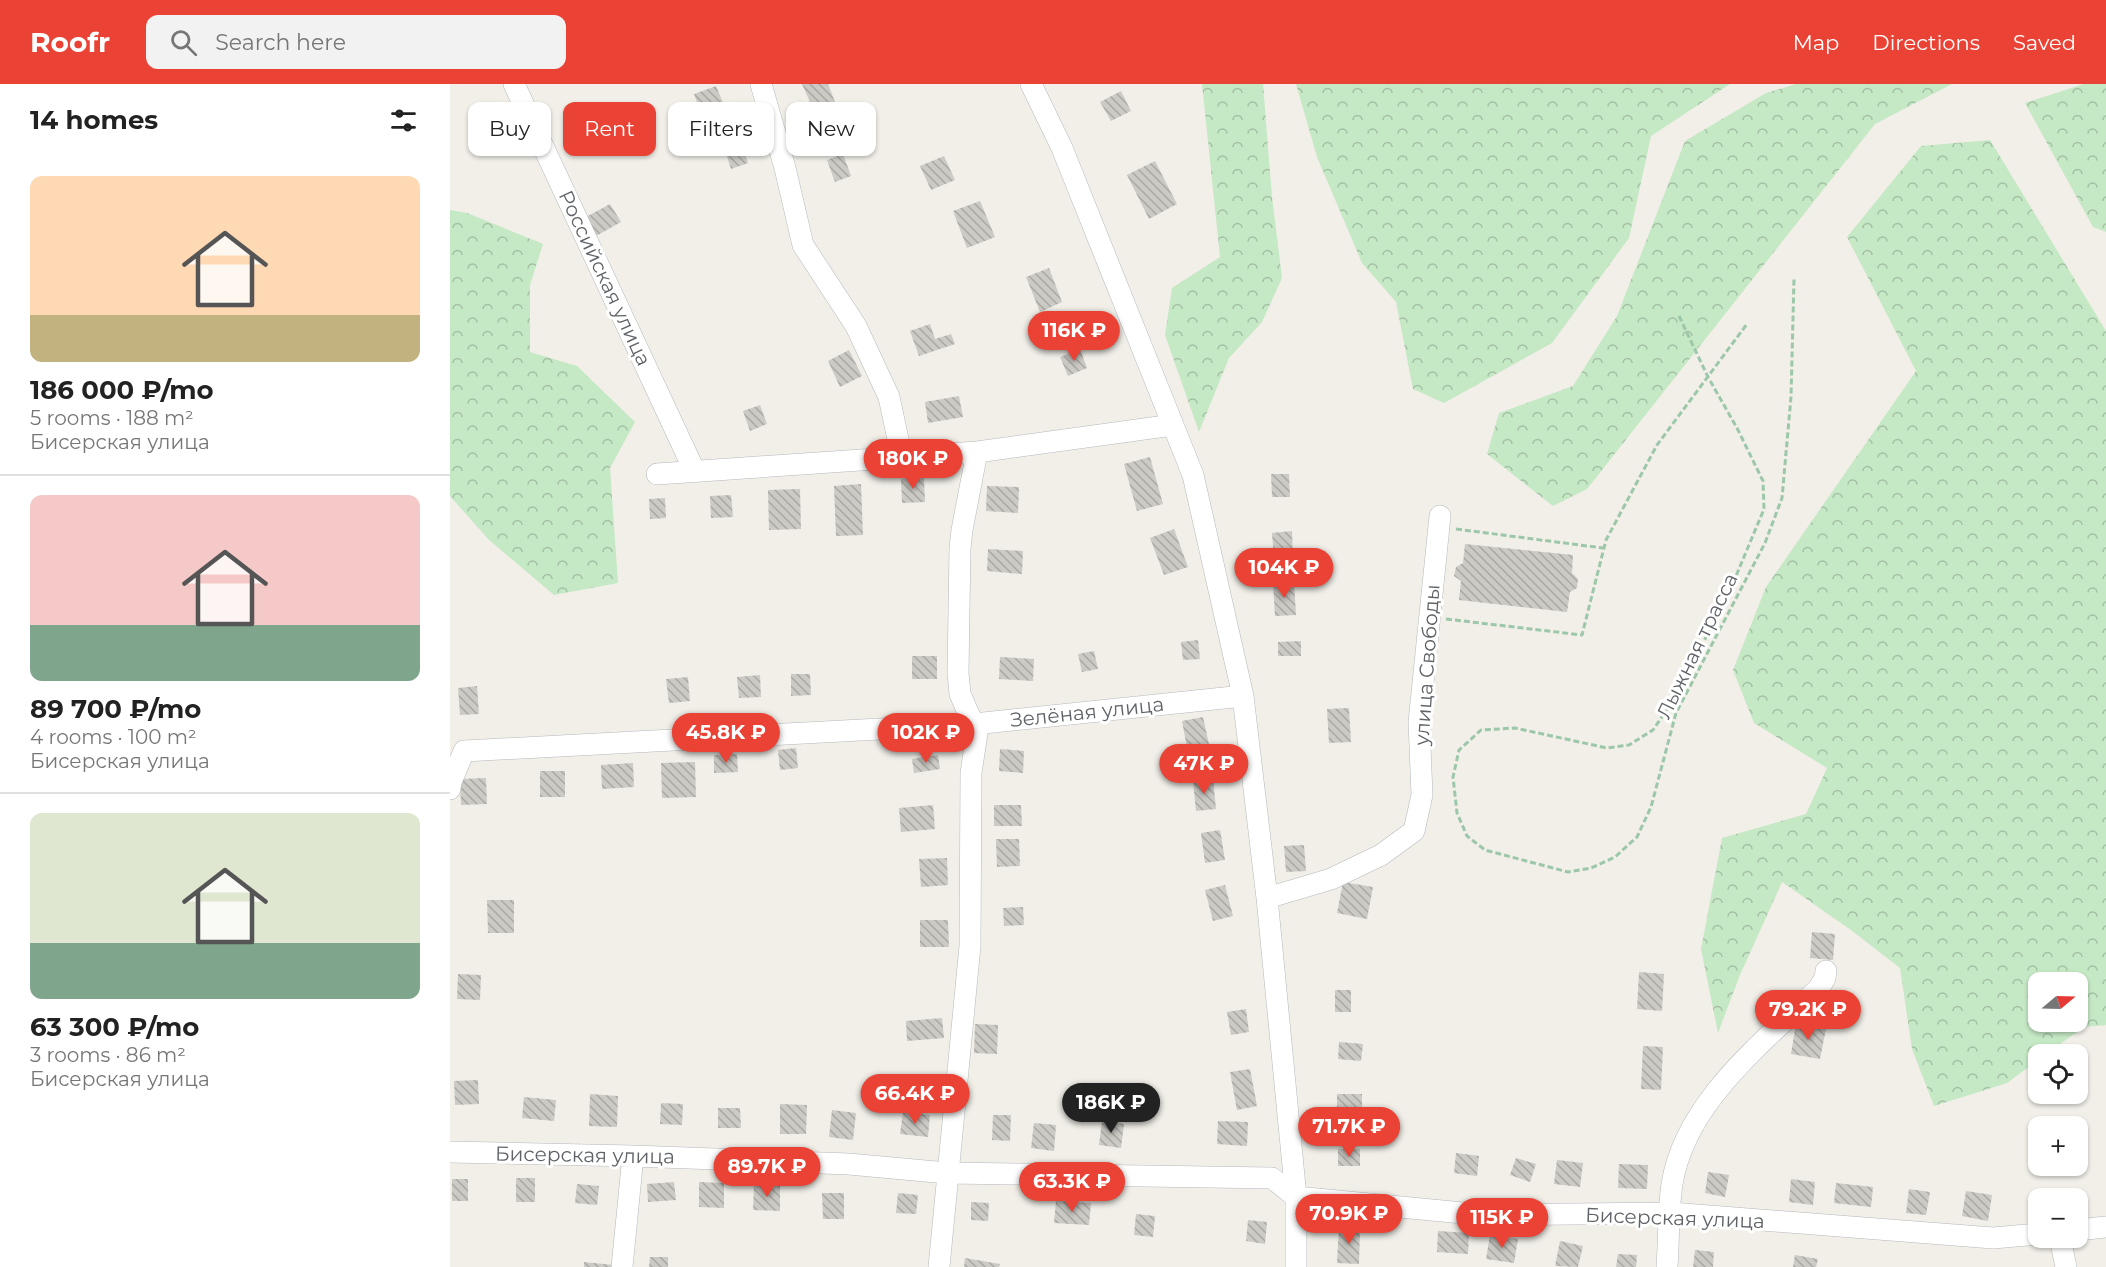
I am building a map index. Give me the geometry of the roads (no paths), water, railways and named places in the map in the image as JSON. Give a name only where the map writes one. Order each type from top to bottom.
[{"type":"street","name":"Российская улица","points":[[514,84],[695,472]]},
{"type":"street","points":[[761,84],[785,168],[803,245],[856,326],[889,397],[902,458]]},
{"type":"street","points":[[1031,84],[1062,148],[1194,475],[1243,696],[1267,898],[1296,1197],[1296,1267]]},
{"type":"street","points":[[657,474],[977,452],[1173,425]]},
{"type":"street","points":[[939,1267],[970,946],[971,773],[977,733],[960,694],[958,673],[960,548],[977,452]]},
{"type":"street","name":"улица Свободы","points":[[1267,898],[1331,879],[1381,855],[1414,831],[1422,795],[1419,722],[1440,521]]},
{"type":"street","name":"Зелёная улица","points":[[450,789],[464,751],[974,724],[1243,696]]},
{"type":"street","points":[[1667,1267],[1672,1184],[1677,1164],[1695,1124],[1721,1084],[1819,988],[1826,971]]},
{"type":"street","name":"Бисерская улица","points":[[451,1150],[849,1164],[947,1173],[1272,1178],[1296,1197],[1484,1215],[1671,1213],[1993,1238],[2028,1235]]},
{"type":"street","points":[[622,1267],[633,1156]]},
{"type":"street","points":[[2088,1229],[2106,1227]]},
{"type":"street","points":[[2062,1248],[2066,1267]]}]
